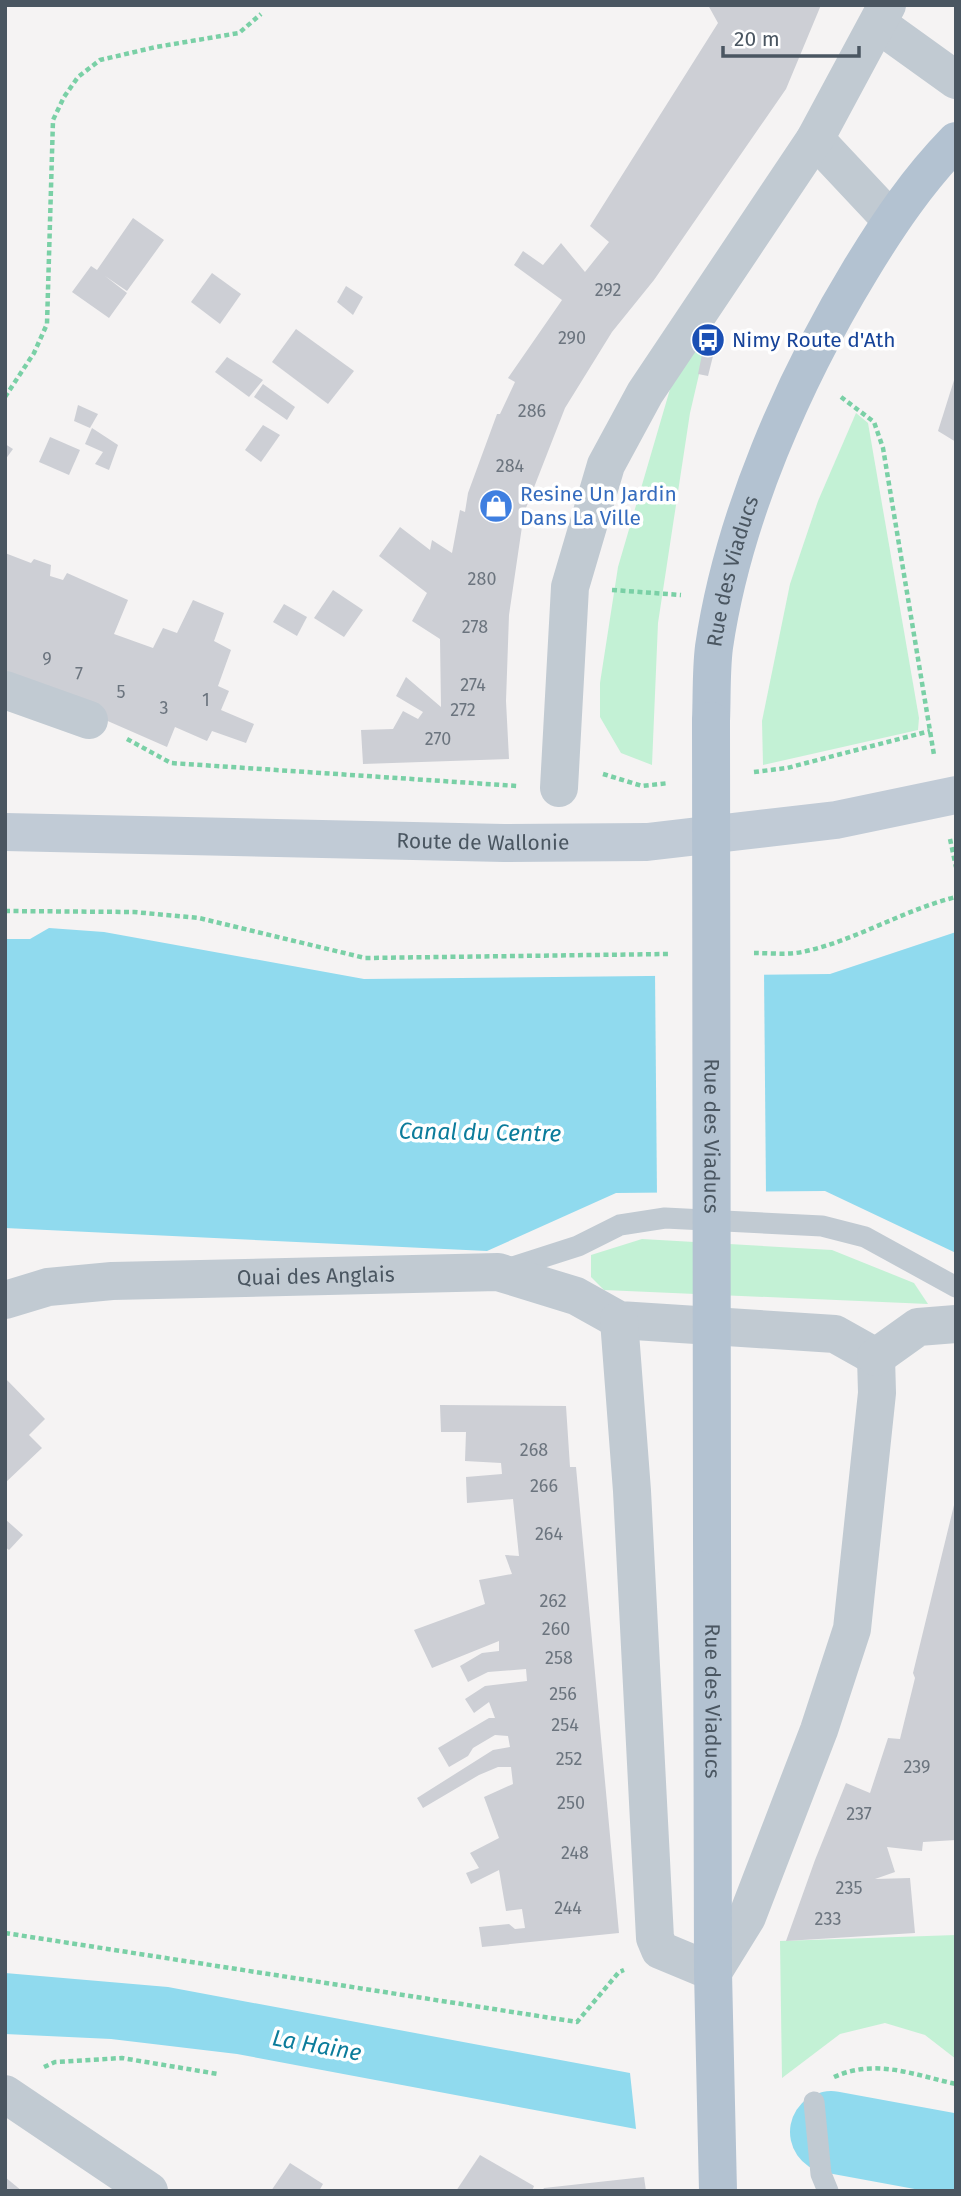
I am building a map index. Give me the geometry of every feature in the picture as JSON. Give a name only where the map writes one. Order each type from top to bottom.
[{"type":"main road","name":"Rue des Viaducs","points":[[718,2191],[713,1972],[711,721],[714,649],[723,599],[742,530],[772,447],[807,366],[837,309],[891,220],[908,195],[956,141]]},
{"type":"main road","name":"Route de Wallonie","points":[[5,832],[504,843],[647,842],[836,820],[949,796]]},
{"type":"street","points":[[559,789],[570,587],[606,465],[645,393],[815,139],[883,15],[956,80]]},
{"type":"street","points":[[815,139],[891,220]]},
{"type":"street","points":[[5,690],[89,720]]},
{"type":"street","name":"Quai des Anglais","points":[[5,1300],[48,1287],[112,1281],[498,1272],[576,1296],[619,1320]]},
{"type":"street","points":[[619,1320],[835,1334],[876,1357],[877,1393],[852,1629],[819,1730],[747,1917],[713,1972],[660,1950],[655,1938],[632,1492],[619,1320]]},
{"type":"street","points":[[876,1357],[918,1327],[956,1324]]},
{"type":"street","points":[[5,2094],[149,2191]]},
{"type":"lane","points":[[498,1272],[578,1246],[620,1225],[665,1217],[822,1226],[865,1237],[956,1287]]},
{"type":"lane","points":[[814,2102],[821,2174],[828,2191]]},
{"type":"path","points":[[5,397],[34,353],[47,324],[54,120],[64,97],[78,76],[100,60],[239,33],[261,14]]},
{"type":"path","points":[[807,366],[849,404],[874,422],[883,448],[949,796]]},
{"type":"path","points":[[570,587],[723,599]]},
{"type":"path","points":[[89,720],[171,763],[559,789]]},
{"type":"path","points":[[747,953],[801,953],[838,941],[926,904],[956,897]]},
{"type":"path","points":[[5,911],[134,912],[199,918],[365,958],[678,954]]},
{"type":"path","points":[[5,1933],[577,2022],[620,1972],[660,1950]]},
{"type":"path","points":[[42,2068],[55,2062],[122,2058],[218,2074]]},
{"type":"path","points":[[814,2102],[822,2086],[835,2076],[854,2069],[881,2066],[956,2084]]},
{"type":"green space","points":[[715,306],[690,413],[658,623],[652,765],[621,753],[600,717],[600,683],[618,567],[680,355]]},
{"type":"green space","points":[[856,413],[868,423],[919,718],[918,730],[763,765],[762,721],[790,584],[818,501]]},
{"type":"green space","points":[[642,1239],[832,1250],[914,1283],[928,1304],[604,1290],[591,1277],[591,1255]]},
{"type":"green space","points":[[956,1935],[956,2059],[925,2035],[885,2023],[840,2034],[782,2078],[780,1941]]},
{"type":"water","name":"Canal du Centre","points":[[49,928],[104,932],[364,979],[830,974],[956,932],[956,1253],[825,1191],[616,1193],[487,1251],[5,1228],[5,939],[30,939]]},
{"type":"water","points":[[5,1973],[168,1987],[630,2073],[636,2129],[237,2054],[111,2039],[5,2034]]},
{"type":"water","points":[[835,2106],[956,2128],[956,2191],[847,2175]]},
{"type":"pier","points":[[764,971],[766,1195],[657,1196],[655,972]]},
{"type":"building","points":[[708,5],[821,5],[786,89],[654,280],[612,332],[565,408],[524,513],[509,615],[506,701],[509,759],[363,764],[361,730],[393,729],[403,711],[418,719],[423,712],[396,696],[406,677],[441,707],[440,639],[412,621],[427,593],[379,556],[400,527],[430,550],[432,540],[452,553],[460,510],[465,512],[468,493],[497,414],[500,414],[515,382],[508,378],[562,300],[514,265],[523,251],[543,265],[561,243],[585,272],[609,242],[590,226],[718,23]]},
{"type":"building","points":[[133,218],[164,240],[127,291],[105,276],[127,293],[109,318],[72,292],[91,266],[97,270]]},
{"type":"building","points":[[212,273],[241,294],[220,324],[191,302]]},
{"type":"building","points":[[346,286],[363,297],[353,315],[337,302]]},
{"type":"building","points":[[296,329],[354,371],[328,404],[272,362]]},
{"type":"building","points":[[704,345],[715,348],[708,376],[698,374]]},
{"type":"building","points":[[227,357],[263,380],[249,397],[215,372]]},
{"type":"building","points":[[956,377],[956,442],[938,431]]},
{"type":"building","points":[[263,384],[295,407],[287,420],[254,397]]},
{"type":"building","points":[[78,405],[98,414],[90,428],[74,421]]},
{"type":"building","points":[[263,425],[280,435],[261,462],[245,450]]},
{"type":"building","points":[[92,428],[118,445],[109,470],[95,464],[103,452],[85,444]]},
{"type":"building","points":[[50,437],[80,450],[69,475],[39,462]]},
{"type":"building","points":[[5,444],[13,449],[5,460]]},
{"type":"building","points":[[5,553],[31,563],[34,559],[51,565],[50,576],[63,580],[67,573],[128,600],[114,634],[153,648],[163,628],[177,633],[193,600],[224,613],[214,641],[231,650],[218,686],[229,691],[221,710],[254,724],[246,743],[212,731],[207,741],[175,727],[167,747],[5,676]]},
{"type":"building","points":[[333,590],[363,610],[344,637],[314,618]]},
{"type":"building","points":[[284,604],[307,617],[297,636],[273,622]]},
{"type":"building","points":[[5,1378],[45,1419],[29,1435],[42,1448],[5,1483]]},
{"type":"building","points":[[440,1405],[566,1406],[570,1467],[576,1467],[619,1933],[482,1947],[479,1927],[509,1924],[515,1929],[525,1928],[522,1909],[506,1911],[499,1870],[471,1884],[466,1873],[479,1868],[470,1853],[499,1838],[484,1797],[513,1784],[511,1767],[498,1767],[479,1775],[423,1808],[417,1798],[493,1750],[510,1747],[508,1736],[495,1735],[449,1767],[438,1748],[489,1718],[495,1718],[489,1702],[474,1713],[465,1699],[485,1686],[527,1681],[526,1669],[488,1672],[468,1682],[460,1666],[482,1653],[499,1651],[499,1641],[432,1668],[414,1630],[485,1604],[479,1580],[512,1574],[505,1555],[519,1556],[513,1499],[467,1503],[466,1477],[502,1474],[501,1463],[465,1461],[466,1432],[441,1432]]},
{"type":"building","points":[[955,1501],[956,1840],[923,1842],[922,1851],[887,1847],[895,1872],[875,1879],[910,1878],[915,1933],[786,1941],[846,1783],[870,1793],[888,1738],[900,1739],[915,1678],[913,1673]]},
{"type":"building","points":[[5,1519],[23,1535],[9,1550],[5,1547]]},
{"type":"building","points":[[480,2155],[534,2186],[532,2191],[456,2191]]},
{"type":"building","points":[[290,2163],[323,2184],[319,2191],[271,2191]]},
{"type":"building","points":[[5,2177],[22,2191],[5,2191]]},
{"type":"building","points":[[644,2177],[646,2191],[542,2191],[544,2188]]},
{"type":"waterway","name":"La Haine","points":[[831,2132],[956,2155]]},
{"type":"place","name":"Nimy Route d'Ath","points":[[708,340]]},
{"type":"place","name":"Resine Un Jardin Dans La Ville","points":[[496,506]]}]
